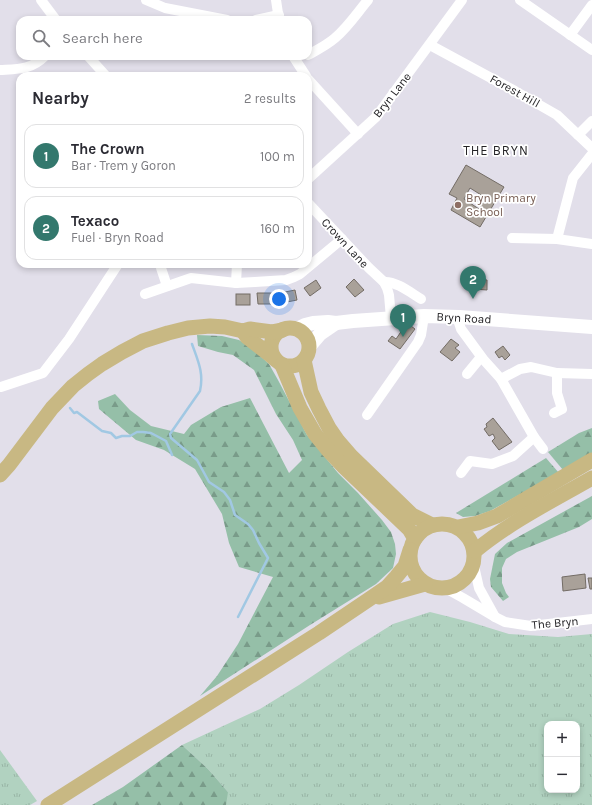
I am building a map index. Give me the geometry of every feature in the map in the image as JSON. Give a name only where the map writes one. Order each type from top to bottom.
[{"type":"main road","points":[[0,475],[52,408],[72,386],[122,352],[143,341],[188,328],[210,326],[225,327],[243,331],[250,329],[272,332],[290,330],[304,334],[308,339],[307,354],[311,392],[329,428],[338,441],[351,456],[412,515],[432,525]]},
{"type":"main road","points":[[290,330],[279,332],[271,344],[273,356],[280,363],[292,386],[300,408],[315,434],[328,450],[409,529],[413,544],[410,560],[413,569],[425,584],[438,588],[445,588],[454,586],[463,581],[469,574],[474,558],[491,538],[592,478]]},
{"type":"main road","points":[[243,331],[247,337],[280,363],[293,366],[299,364],[307,354]]},
{"type":"main road","points":[[458,527],[478,523],[497,516],[592,460]]},
{"type":"main road","points":[[48,805],[319,633],[387,587],[405,566],[413,544],[422,531],[432,525],[449,524],[458,527],[466,533],[472,541],[474,558]]},
{"type":"main road","points":[[368,600],[425,584]]},
{"type":"street","points":[[41,0],[53,16]]},
{"type":"street","points":[[146,0],[165,8],[204,16]]},
{"type":"street","points":[[276,0],[279,16]]},
{"type":"street","points":[[312,53],[334,39],[347,26],[368,0]]},
{"type":"street","name":"Bryn Lane","points":[[312,175],[376,117],[462,0]]},
{"type":"street","points":[[520,0],[592,50]]},
{"type":"street","points":[[570,35],[592,5]]},
{"type":"street","name":"Forest Hill","points":[[430,45],[557,115],[592,148]]},
{"type":"street","points":[[0,70],[25,69],[41,60]]},
{"type":"street","points":[[92,60],[102,72]]},
{"type":"street","points":[[296,60],[303,72]]},
{"type":"street","points":[[312,83],[358,134]]},
{"type":"street","points":[[578,135],[592,121]]},
{"type":"street","points":[[558,239],[574,178],[592,154]]},
{"type":"street","name":"Crown Lane","points":[[312,207],[384,282],[389,295],[391,318]]},
{"type":"street","points":[[512,238],[558,239],[592,244]]},
{"type":"street","points":[[312,264],[342,239]]},
{"type":"street","points":[[1,387],[44,373],[69,339],[115,268]]},
{"type":"street","points":[[161,268],[167,286]]},
{"type":"street","points":[[236,283],[237,268]]},
{"type":"street","points":[[145,294],[191,278],[236,283],[276,281],[294,277],[307,268]]},
{"type":"street","name":"Crown Lane","points":[[384,282],[395,284],[421,299]]},
{"type":"street","points":[[367,415],[418,342],[421,335],[424,316]]},
{"type":"street","name":"Bryn Road","points":[[290,330],[312,323],[336,323],[424,316],[459,317],[592,327]]},
{"type":"street","points":[[459,317],[461,329],[481,357],[501,379],[534,437],[543,449]]},
{"type":"street","name":"Bryn Road","points":[[307,354],[320,334],[336,323]]},
{"type":"street","points":[[467,374],[481,357]]},
{"type":"street","points":[[501,379],[520,369],[531,367],[557,373],[592,374]]},
{"type":"street","points":[[554,413],[562,409],[557,393],[557,373]]},
{"type":"street","points":[[461,473],[470,461],[492,464],[513,456],[534,437]]},
{"type":"street","points":[[474,558],[479,588],[495,618]]},
{"type":"street","name":"The Bryn","points":[[445,588],[495,618],[505,622],[530,626],[592,619]]},
{"type":"green space","points":[[197,335],[222,336],[239,340],[253,349],[269,364],[307,435],[338,473],[358,493],[391,532],[395,544],[396,554],[393,568],[376,584],[200,696],[217,676],[238,644],[273,577],[239,567],[229,543],[222,514],[195,469],[164,450],[136,440],[99,409],[98,401],[115,394],[130,410],[151,426],[184,434],[191,425],[221,407],[250,398],[289,473],[302,460],[293,440],[276,414],[254,370],[233,355],[198,346]]},
{"type":"green space","points":[[592,428],[592,453],[563,470],[548,452],[579,433]]},
{"type":"green space","points":[[546,458],[559,473],[490,511],[475,516],[463,517],[456,513]]},
{"type":"green space","points":[[592,496],[592,519],[579,527],[517,552],[506,559],[502,568],[502,583],[509,597],[503,601],[491,587],[490,579],[495,554],[507,543]]},
{"type":"green space","points":[[430,612],[509,634],[558,637],[592,634],[592,805],[207,805],[228,792],[208,769],[182,745],[260,709],[393,624]]},
{"type":"green space","points":[[182,745],[208,769],[228,792],[226,805],[92,805],[123,787]]},
{"type":"green space","points":[[0,750],[37,801],[30,805],[0,805]]},
{"type":"building","points":[[466,165],[504,187],[480,227],[451,210],[457,198],[449,194]],"holes":[[[470,188],[486,198],[479,209],[464,199]]]},
{"type":"building","points":[[354,279],[364,290],[355,297],[346,287]]},
{"type":"building","points":[[475,279],[487,280],[487,290],[474,289]]},
{"type":"building","points":[[316,280],[321,288],[310,296],[304,288]]},
{"type":"building","points":[[295,290],[297,300],[282,303],[280,293]]},
{"type":"building","points":[[257,293],[272,293],[272,304],[258,304]]},
{"type":"building","points":[[236,294],[250,294],[250,305],[236,305]]},
{"type":"building","points":[[407,323],[415,329],[400,349],[388,341],[392,336],[396,339]]},
{"type":"building","points":[[451,339],[459,345],[455,348],[460,352],[452,361],[440,352]]},
{"type":"building","points":[[503,346],[510,355],[505,360],[502,356],[499,358],[495,352]]},
{"type":"building","points":[[493,418],[512,442],[499,450],[492,441],[495,438],[493,434],[489,436],[484,429],[487,427],[486,424]]},
{"type":"building","points":[[585,574],[586,588],[563,591],[562,577]]},
{"type":"building","points":[[588,578],[592,578],[592,589],[590,589]]},
{"type":"waterway","points":[[192,344],[201,373],[200,391],[170,434],[171,438],[197,460],[209,482],[224,492],[230,500],[235,515],[248,524],[253,530],[268,558],[238,617]]},
{"type":"waterway","points":[[70,408],[74,413],[77,412],[102,431],[111,433],[116,438],[130,436],[137,432],[151,433],[166,441],[172,455]]},
{"type":"place","name":"Bryn Primary School","points":[[458,205]]},
{"type":"place","name":"Texaco","points":[[473,299]]},
{"type":"place","name":"The Crown","points":[[403,337]]},
{"type":"district","name":"THE BRYN","points":[[496,150]]}]
